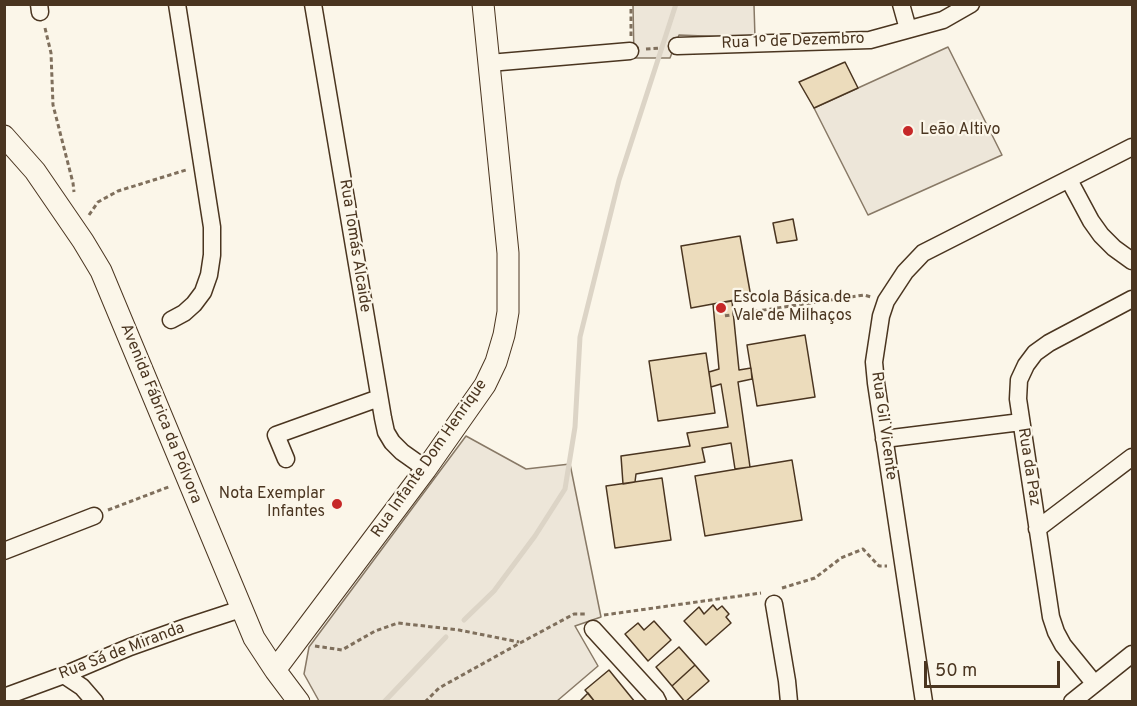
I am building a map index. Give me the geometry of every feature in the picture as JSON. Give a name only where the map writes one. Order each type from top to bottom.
[{"type":"street","points":[[171,320],[194,304],[203,291],[212,255],[212,227],[177,4]]},
{"type":"street","name":"Rua Tomás Alcaide","points":[[313,4],[384,425],[392,442],[426,470]]},
{"type":"street","name":"Rua Infante Dom Henrique","points":[[275,670],[426,470],[485,385],[496,362],[508,312],[508,254],[483,4]]},
{"type":"street","points":[[901,4],[908,29]]},
{"type":"street","name":"Rua 1º de Dezembro","points":[[676,46],[870,39],[942,20],[971,4]]},
{"type":"street","points":[[489,63],[630,51]]},
{"type":"street","name":"Avenida Fábrica da Pólvora","points":[[4,136],[35,171],[101,272],[254,638],[299,702]]},
{"type":"street","name":"Rua Gil Vicente","points":[[924,702],[874,362],[881,316],[886,301],[905,272],[923,253],[1132,147]]},
{"type":"street","points":[[1069,180],[1101,235],[1132,261]]},
{"type":"street","name":"Rua da Paz","points":[[1094,683],[1063,645],[1051,617],[1021,422],[1018,399],[1019,380],[1035,353],[1049,343],[1132,299]]},
{"type":"street","points":[[286,459],[276,435],[379,398]]},
{"type":"street","points":[[884,439],[1021,422]]},
{"type":"street","points":[[1037,529],[1132,458]]},
{"type":"street","points":[[4,551],[94,516]]},
{"type":"street","points":[[770,596],[789,702]]},
{"type":"street","name":"Rua Sá de Miranda","points":[[4,697],[130,647],[241,609]]},
{"type":"street","points":[[593,628],[658,702]]},
{"type":"street","points":[[1072,702],[1132,654]]},
{"type":"street","points":[[64,675],[82,687],[95,702]]},
{"type":"path","points":[[630,51],[631,4]]},
{"type":"path","points":[[40,8],[51,53],[53,105],[74,192]]},
{"type":"path","points":[[77,232],[98,202],[118,191],[202,165]]},
{"type":"path","points":[[723,302],[724,316],[864,295],[886,301]]},
{"type":"path","points":[[94,516],[187,479]]},
{"type":"path","points":[[425,702],[439,688],[574,614],[604,615],[770,596],[815,579],[841,558],[862,549],[879,566],[904,564]]},
{"type":"path","points":[[296,643],[342,650],[375,632],[398,623],[459,630],[520,643]]},
{"type":"shaded area","points":[[633,5],[754,5],[755,38],[679,35],[670,58],[634,58]]},
{"type":"shaded area","name":"Leão Altivo","points":[[948,47],[1002,155],[868,215],[814,108]]},
{"type":"shaded area","points":[[466,436],[526,469],[570,464],[601,617],[575,626],[598,666],[557,701],[319,701],[304,674],[309,647]]},
{"type":"building","points":[[845,62],[858,88],[814,108],[799,82]]},
{"type":"building","points":[[793,219],[797,240],[777,243],[773,223]]},
{"type":"building","points":[[740,236],[751,297],[691,308],[681,246]]},
{"type":"building","points":[[732,301],[739,370],[751,368],[752,379],[738,382],[750,467],[735,469],[731,443],[702,448],[705,462],[636,474],[635,482],[623,484],[621,456],[690,446],[687,433],[728,427],[721,384],[711,387],[709,372],[719,369],[713,304]]},
{"type":"building","points":[[805,335],[815,397],[757,406],[747,345]]},
{"type":"building","points":[[706,353],[715,413],[658,421],[649,361]]},
{"type":"building","points":[[792,460],[802,520],[705,536],[695,476]]},
{"type":"building","points":[[662,478],[671,540],[615,548],[606,486]]},
{"type":"building","points":[[713,605],[717,610],[722,606],[729,614],[726,617],[731,623],[706,645],[684,621],[699,607],[704,614]]},
{"type":"building","points":[[654,621],[671,640],[648,661],[625,634],[638,623],[644,630]]},
{"type":"building","points":[[679,647],[695,665],[672,686],[656,667]]},
{"type":"building","points":[[695,665],[709,681],[685,702],[672,686]]},
{"type":"building","points":[[609,670],[635,702],[595,702],[585,690]]},
{"type":"building","points":[[588,693],[595,702],[579,702]]},
{"type":"waterway","points":[[464,620],[494,591],[535,536],[565,489],[575,427],[580,337],[619,180],[676,4]]},
{"type":"waterway","points":[[384,702],[446,637]]},
{"type":"place","name":"Leão Altivo","points":[[908,131]]},
{"type":"place","name":"Escola Básica de Vale de Milhaços","points":[[721,308]]},
{"type":"place","name":"Nota Exemplar Infantes","points":[[337,504]]}]
